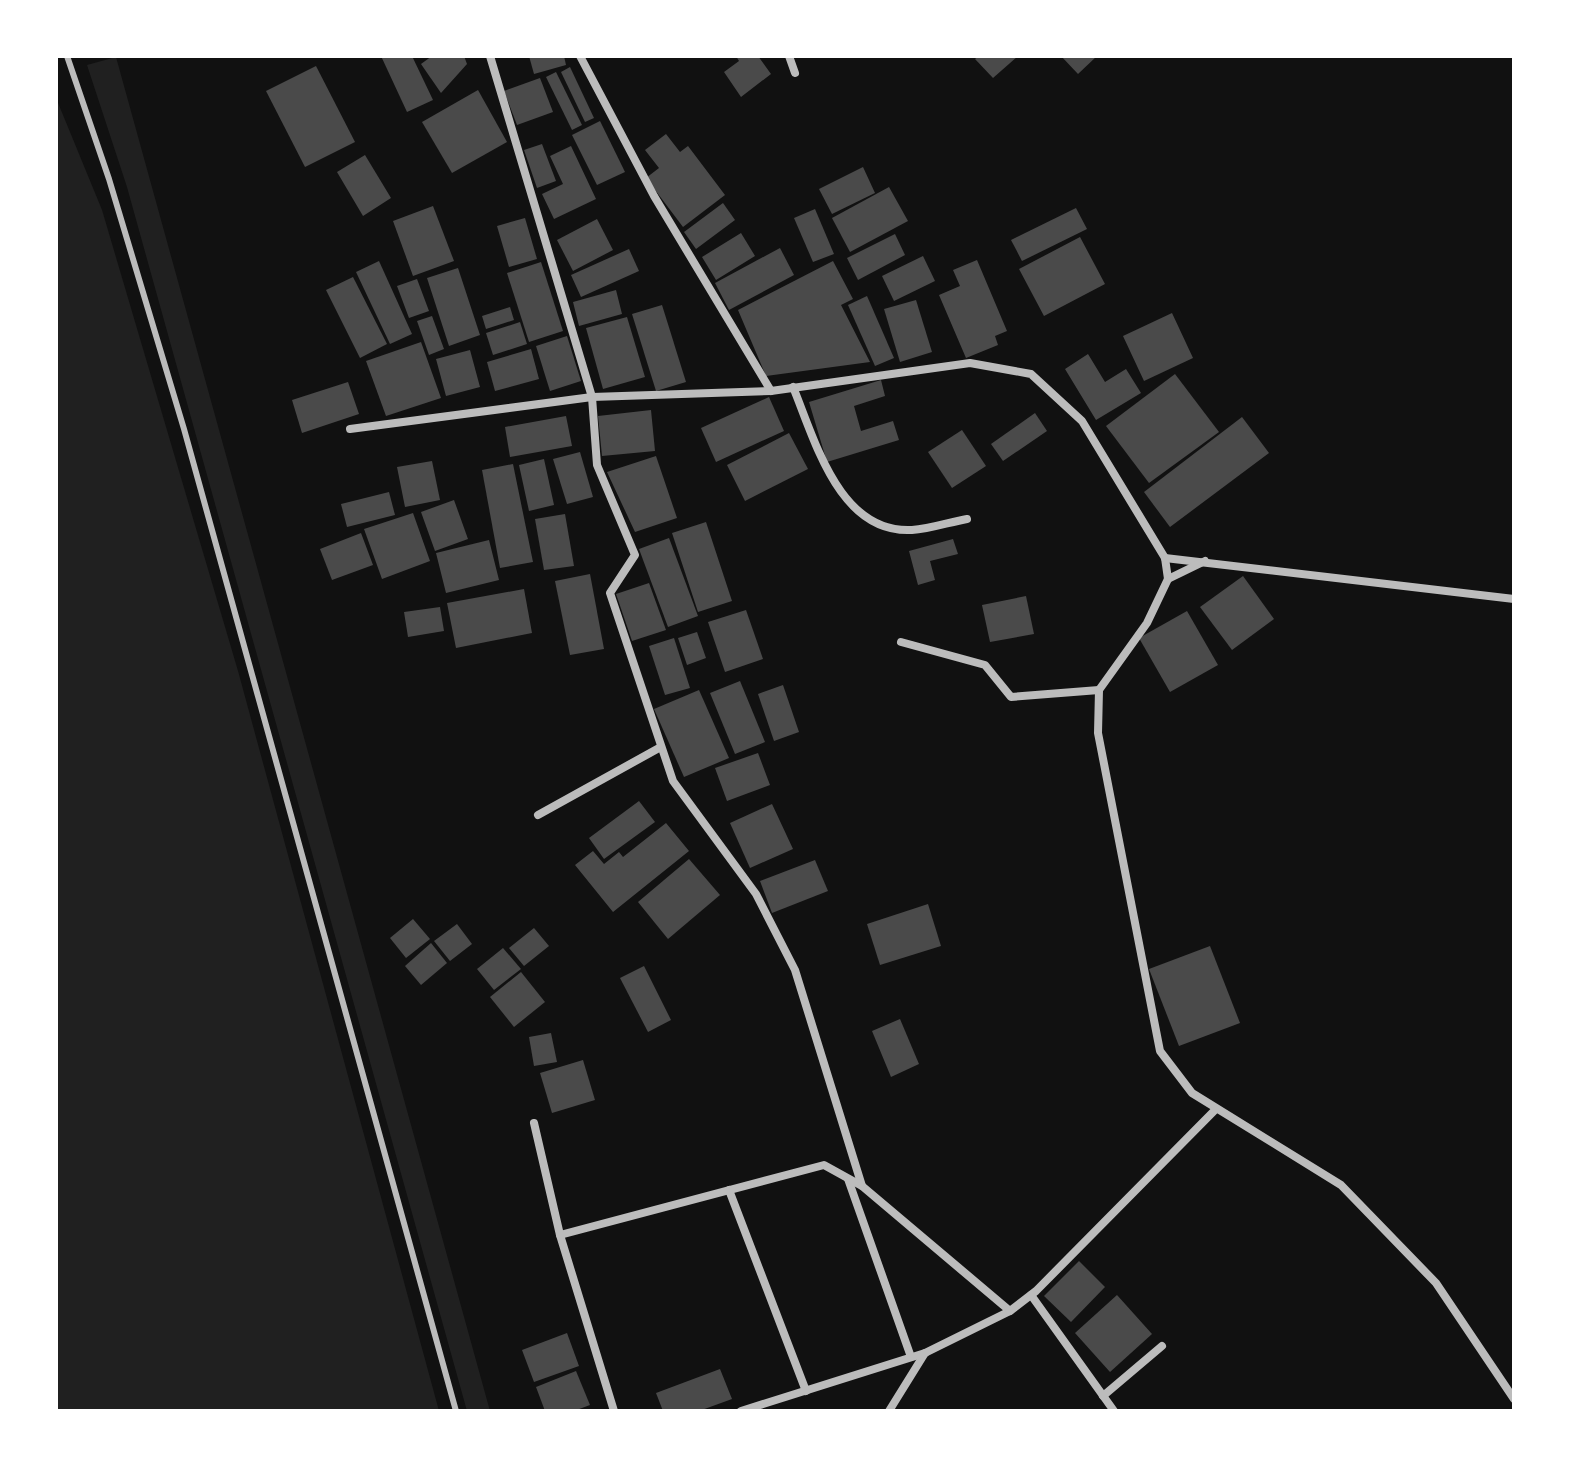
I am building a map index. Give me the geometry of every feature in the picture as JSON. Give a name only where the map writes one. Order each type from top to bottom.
[{"type":"street","points":[[490,56],[592,397],[597,465],[635,555],[610,593],[659,748],[673,781],[756,894],[790,959],[862,1186]]},
{"type":"street","points":[[580,56],[654,196],[771,391]]},
{"type":"street","points":[[789,56],[795,73]]},
{"type":"street","points":[[350,429],[592,397],[771,391],[970,363],[1031,374],[1082,421],[1165,558],[1168,579],[1147,623],[1099,690],[1098,733],[1160,1051],[1192,1093],[1341,1185],[1436,1283],[1514,1399]]},
{"type":"street","points":[[793,387],[831,477],[856,508],[889,528],[912,530],[967,519]]},
{"type":"street","points":[[1165,558],[1514,599]]},
{"type":"street","points":[[1168,579],[1205,561]]},
{"type":"street","points":[[901,642],[985,665],[1011,697],[1099,690]]},
{"type":"street","points":[[538,815],[659,748]]},
{"type":"street","points":[[741,1411],[925,1353],[1010,1311],[1031,1295],[1216,1109]]},
{"type":"street","points":[[534,1123],[560,1235],[614,1411]]},
{"type":"street","points":[[560,1235],[824,1165],[862,1186],[1010,1311]]},
{"type":"street","points":[[847,1178],[911,1357]]},
{"type":"street","points":[[729,1190],[806,1391]]},
{"type":"street","points":[[1031,1295],[1114,1411]]},
{"type":"street","points":[[1103,1396],[1162,1346]]},
{"type":"street","points":[[889,1411],[925,1353]]},
{"type":"lane","points":[[67,56],[109,179],[184,429],[456,1411]]},
{"type":"shaded area","points":[[116,57],[490,1411],[467,1411],[127,187],[87,65]]},
{"type":"shaded area","points":[[56,98],[102,210],[238,671],[439,1411],[56,1411]]},
{"type":"building","points":[[381,56],[412,56],[433,100],[407,112]]},
{"type":"building","points":[[432,56],[464,56],[467,64],[441,93],[421,64]]},
{"type":"building","points":[[529,56],[564,56],[566,65],[534,74]]},
{"type":"building","points":[[736,56],[758,56],[771,74],[741,97],[724,72],[739,61]]},
{"type":"building","points":[[979,56],[1018,56],[993,78],[975,59]]},
{"type":"building","points":[[1061,56],[1097,56],[1078,74]]},
{"type":"building","points":[[316,66],[355,142],[305,167],[266,91]]},
{"type":"building","points":[[570,67],[594,118],[585,122],[561,72]]},
{"type":"building","points":[[556,72],[582,125],[572,130],[546,77]]},
{"type":"building","points":[[540,78],[553,112],[517,125],[504,91]]},
{"type":"building","points":[[478,90],[507,142],[452,173],[422,122]]},
{"type":"building","points":[[600,121],[625,172],[597,185],[572,135]]},
{"type":"building","points":[[666,134],[680,152],[688,146],[725,195],[683,227],[646,178],[659,168],[645,150]]},
{"type":"building","points":[[542,144],[556,181],[537,188],[524,150]]},
{"type":"building","points":[[571,146],[596,199],[554,219],[542,194],[563,184],[550,156]]},
{"type":"building","points":[[365,155],[391,198],[363,216],[337,172]]},
{"type":"building","points":[[863,167],[875,193],[832,214],[819,189]]},
{"type":"building","points":[[889,187],[908,221],[850,252],[832,218]]},
{"type":"building","points":[[723,203],[735,220],[696,249],[684,232]]},
{"type":"building","points":[[433,206],[454,261],[413,276],[393,221]]},
{"type":"building","points":[[1076,208],[1087,229],[1022,261],[1011,240]]},
{"type":"building","points":[[815,209],[834,254],[813,262],[794,218]]},
{"type":"building","points":[[525,218],[537,259],[509,267],[497,226]]},
{"type":"building","points":[[597,219],[613,250],[573,271],[557,240]]},
{"type":"building","points":[[741,233],[755,256],[716,280],[702,257]]},
{"type":"building","points":[[895,234],[905,255],[858,280],[847,258]]},
{"type":"building","points":[[1080,237],[1105,284],[1044,316],[1019,269]]},
{"type":"building","points":[[780,248],[794,275],[729,310],[715,283]]},
{"type":"building","points":[[629,249],[639,271],[581,297],[571,275]]},
{"type":"building","points":[[923,256],[935,281],[894,301],[882,276]]},
{"type":"building","points":[[977,260],[1007,331],[995,336],[998,345],[966,358],[939,295],[960,286],[953,270]]},
{"type":"building","points":[[379,261],[412,334],[390,344],[356,272]]},
{"type":"building","points":[[833,261],[853,299],[841,305],[870,362],[766,376],[738,310]]},
{"type":"building","points":[[541,262],[563,331],[529,342],[507,273]]},
{"type":"building","points":[[458,268],[480,335],[449,346],[427,278]]},
{"type":"building","points":[[353,277],[387,344],[360,358],[326,290]]},
{"type":"building","points":[[417,279],[429,311],[409,318],[397,286]]},
{"type":"building","points":[[616,290],[622,314],[579,326],[573,302]]},
{"type":"building","points":[[867,296],[894,358],[875,366],[848,305]]},
{"type":"building","points":[[916,300],[932,352],[900,362],[884,309]]},
{"type":"building","points":[[662,305],[686,382],[656,391],[632,314]]},
{"type":"building","points":[[510,307],[514,320],[486,329],[482,316]]},
{"type":"building","points":[[1172,313],[1193,358],[1144,381],[1123,336]]},
{"type":"building","points":[[432,316],[444,349],[429,355],[417,321]]},
{"type":"building","points":[[627,317],[645,377],[603,389],[586,328]]},
{"type":"building","points":[[520,322],[527,344],[493,355],[486,333]]},
{"type":"building","points":[[567,336],[581,381],[550,391],[536,346]]},
{"type":"building","points":[[421,342],[441,398],[386,416],[366,361]]},
{"type":"building","points":[[531,349],[539,379],[495,391],[487,362]]},
{"type":"building","points":[[470,350],[480,387],[446,396],[436,359]]},
{"type":"building","points":[[1088,354],[1105,382],[1126,369],[1141,393],[1096,420],[1065,369]]},
{"type":"building","points":[[1175,374],[1219,432],[1149,483],[1106,426]]},
{"type":"building","points":[[881,380],[885,396],[854,406],[861,431],[893,421],[899,440],[827,462],[809,402]]},
{"type":"building","points":[[348,382],[359,414],[302,433],[292,400]]},
{"type":"building","points":[[769,397],[784,431],[716,462],[701,428]]},
{"type":"building","points":[[651,410],[655,451],[602,456],[598,416]]},
{"type":"building","points":[[1035,413],[1047,431],[1003,461],[991,444]]},
{"type":"building","points":[[566,416],[572,446],[510,457],[505,427]]},
{"type":"building","points":[[1242,417],[1269,453],[1170,527],[1144,492]]},
{"type":"building","points":[[962,430],[986,466],[952,488],[928,452]]},
{"type":"building","points":[[789,433],[808,469],[745,501],[727,465]]},
{"type":"building","points":[[580,452],[593,497],[567,504],[553,459]]},
{"type":"building","points":[[656,456],[677,518],[635,532],[607,472]]},
{"type":"building","points":[[544,459],[554,505],[529,511],[519,465]]},
{"type":"building","points":[[432,461],[440,500],[405,507],[397,467]]},
{"type":"building","points":[[513,464],[533,562],[500,568],[482,470]]},
{"type":"building","points":[[389,492],[395,515],[347,527],[341,504]]},
{"type":"building","points":[[454,500],[468,539],[435,551],[421,512]]},
{"type":"building","points":[[413,513],[430,561],[382,579],[364,529]]},
{"type":"building","points":[[565,514],[574,566],[544,570],[535,519]]},
{"type":"building","points":[[706,522],[732,601],[698,612],[672,533]]},
{"type":"building","points":[[361,533],[373,565],[332,580],[320,549]]},
{"type":"building","points":[[669,538],[698,616],[668,627],[639,549]]},
{"type":"building","points":[[953,539],[958,554],[930,561],[935,580],[918,585],[909,551]]},
{"type":"building","points":[[489,540],[499,580],[446,593],[436,553]]},
{"type":"building","points":[[590,574],[604,649],[570,655],[555,581]]},
{"type":"building","points":[[1243,576],[1274,619],[1232,650],[1200,607]]},
{"type":"building","points":[[649,583],[666,630],[632,641],[616,594]]},
{"type":"building","points":[[524,589],[532,633],[456,648],[447,603]]},
{"type":"building","points":[[1026,596],[1034,634],[990,642],[982,605]]},
{"type":"building","points":[[440,607],[444,631],[408,637],[404,612]]},
{"type":"building","points":[[746,610],[763,659],[725,672],[708,622]]},
{"type":"building","points":[[1187,611],[1218,665],[1170,692],[1139,638]]},
{"type":"building","points":[[697,632],[706,658],[687,665],[678,638]]},
{"type":"building","points":[[674,638],[690,688],[665,695],[649,646]]},
{"type":"building","points":[[740,681],[765,742],[735,754],[710,693]]},
{"type":"building","points":[[783,685],[799,732],[774,741],[758,694]]},
{"type":"building","points":[[699,690],[729,758],[684,777],[654,709]]},
{"type":"building","points":[[758,753],[770,785],[727,801],[715,768]]},
{"type":"building","points":[[639,801],[655,822],[604,859],[589,838]]},
{"type":"building","points":[[772,804],[793,849],[750,868],[730,823]]},
{"type":"building","points":[[666,823],[689,851],[613,912],[575,865],[593,851],[604,864],[619,852],[623,857]]},
{"type":"building","points":[[689,859],[720,895],[668,939],[638,902]]},
{"type":"building","points":[[815,860],[828,891],[772,913],[760,881]]},
{"type":"building","points":[[928,904],[941,946],[880,965],[867,924]]},
{"type":"building","points":[[413,919],[430,939],[406,958],[390,938]]},
{"type":"building","points":[[457,924],[472,944],[450,961],[434,941]]},
{"type":"building","points":[[534,928],[549,946],[524,966],[509,948]]},
{"type":"building","points":[[431,943],[447,963],[421,985],[405,966]]},
{"type":"building","points":[[1210,946],[1240,1023],[1179,1046],[1149,969]]},
{"type":"building","points":[[503,948],[521,969],[494,990],[477,969]]},
{"type":"building","points":[[644,966],[671,1020],[648,1032],[620,978]]},
{"type":"building","points":[[521,972],[545,1002],[514,1027],[490,997]]},
{"type":"building","points":[[900,1019],[919,1064],[891,1077],[872,1031]]},
{"type":"building","points":[[551,1033],[557,1062],[534,1066],[529,1037]]},
{"type":"building","points":[[583,1060],[595,1100],[552,1113],[540,1073]]},
{"type":"building","points":[[1079,1261],[1105,1287],[1071,1322],[1044,1296]]},
{"type":"building","points":[[1117,1295],[1152,1334],[1110,1372],[1075,1333]]},
{"type":"building","points":[[567,1333],[579,1366],[534,1382],[522,1350]]},
{"type":"building","points":[[720,1369],[732,1399],[699,1411],[663,1411],[656,1393]]},
{"type":"building","points":[[576,1371],[590,1405],[574,1411],[545,1411],[536,1387]]}]
